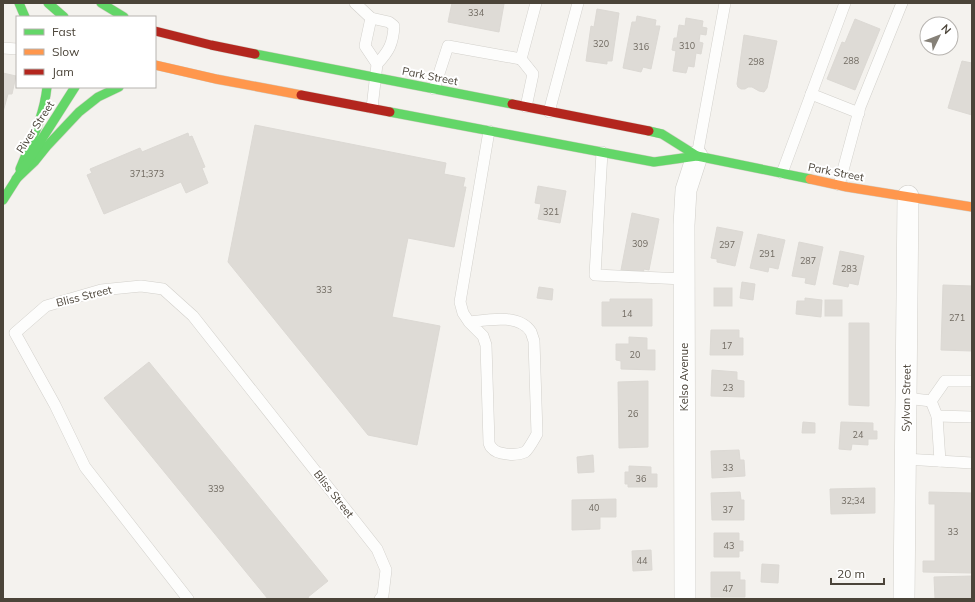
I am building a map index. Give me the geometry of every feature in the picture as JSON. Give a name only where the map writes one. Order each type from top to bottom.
[{"type":"main road","points":[[19,3],[25,16]]},
{"type":"main road","points":[[48,3],[63,16]]},
{"type":"main road","points":[[101,3],[113,14]]},
{"type":"main road","name":"Park Street","points":[[156,31],[211,45],[662,134],[697,156]]},
{"type":"main road","name":"Park Street","points":[[156,65],[216,79],[654,162],[697,156],[840,185],[972,207]]},
{"type":"main road","points":[[160,76],[175,76],[201,81],[216,79]]},
{"type":"main road","points":[[16,179],[42,114],[47,88]]},
{"type":"main road","name":"River Street","points":[[3,200],[73,88]]},
{"type":"main road","points":[[16,179],[35,162],[47,146],[79,112],[98,97],[117,88]]},
{"type":"street","name":"Kelso Avenue","points":[[685,599],[684,225],[686,190],[697,156]]},
{"type":"street","name":"Sylvan Street","points":[[904,599],[908,196]]},
{"type":"lane","points":[[356,3],[371,18],[389,22],[394,26],[393,38],[387,53],[377,64]]},
{"type":"lane","points":[[521,59],[536,3]]},
{"type":"lane","points":[[549,112],[578,3]]},
{"type":"lane","points":[[697,156],[725,3]]},
{"type":"lane","points":[[782,173],[845,3]]},
{"type":"lane","points":[[840,185],[859,113],[902,3]]},
{"type":"lane","points":[[371,18],[365,46],[377,64],[372,108]]},
{"type":"lane","points":[[434,89],[448,46],[521,59],[533,74],[526,107]]},
{"type":"lane","points":[[3,48],[16,49]]},
{"type":"lane","points":[[811,94],[859,113]]},
{"type":"lane","points":[[469,322],[498,318],[512,320],[521,323],[531,333],[534,341],[537,434],[532,444],[525,452],[513,455],[497,452],[489,443],[486,345],[483,336],[469,322],[463,313],[460,302],[490,131]]},
{"type":"lane","points":[[602,152],[595,276],[684,279]]},
{"type":"lane","name":"Bliss Street","points":[[188,599],[85,467],[55,405],[15,333],[46,306],[101,290],[141,286],[163,289],[193,316],[377,549],[386,570],[383,594],[380,599]]},
{"type":"lane","points":[[931,401],[945,381],[972,381]]},
{"type":"lane","points":[[906,398],[931,401]]},
{"type":"lane","points":[[931,401],[937,416],[940,461]]},
{"type":"lane","points":[[937,416],[972,417]]},
{"type":"lane","points":[[905,459],[972,463]]},
{"type":"building","points":[[452,3],[504,4],[499,32],[448,22]]},
{"type":"building","points":[[597,9],[619,13],[612,61],[607,61],[607,64],[586,61],[591,26],[594,27]]},
{"type":"building","points":[[637,16],[656,20],[655,26],[660,26],[651,69],[643,67],[641,72],[623,68],[632,22],[636,22]]},
{"type":"building","points":[[686,18],[703,21],[702,27],[707,28],[706,35],[700,34],[699,42],[703,43],[701,54],[696,53],[694,67],[688,66],[686,73],[673,71],[676,51],[672,50],[674,38],[677,38],[679,25],[685,26]]},
{"type":"building","points":[[855,19],[880,29],[855,90],[827,79],[842,42],[845,43]]},
{"type":"building","points":[[744,35],[777,41],[767,88],[764,92],[752,87],[741,89],[738,87],[737,84]]},
{"type":"building","points":[[962,61],[972,63],[972,115],[948,108]]},
{"type":"building","points":[[3,73],[16,76],[12,94],[8,94],[3,112]]},
{"type":"building","points":[[255,125],[446,163],[444,174],[465,178],[463,187],[466,187],[454,247],[408,238],[392,317],[440,326],[417,445],[368,435],[228,262]]},
{"type":"building","points":[[188,133],[189,137],[192,136],[205,167],[202,168],[208,183],[186,193],[181,182],[104,214],[87,175],[92,173],[90,169],[140,148],[142,152]]},
{"type":"building","points":[[538,186],[566,191],[560,223],[538,219],[541,204],[535,203]]},
{"type":"building","points":[[632,213],[659,219],[649,270],[644,269],[643,274],[621,270]]},
{"type":"building","points":[[717,227],[743,232],[735,266],[717,262],[717,259],[711,258]]},
{"type":"building","points":[[758,234],[785,240],[778,269],[769,267],[768,272],[750,268]]},
{"type":"building","points":[[799,242],[823,247],[815,285],[805,283],[806,278],[792,276]]},
{"type":"building","points":[[840,251],[864,256],[858,285],[849,283],[848,287],[833,284]]},
{"type":"building","points":[[742,282],[755,284],[753,300],[740,298]]},
{"type":"building","points":[[943,285],[972,286],[972,351],[941,350]]},
{"type":"building","points":[[539,287],[553,289],[552,300],[537,298]]},
{"type":"building","points":[[714,288],[732,288],[732,306],[714,306]]},
{"type":"building","points":[[805,298],[822,300],[821,317],[796,314],[797,301],[805,301]]},
{"type":"building","points":[[610,299],[652,299],[652,326],[602,326],[602,302],[610,302]]},
{"type":"building","points":[[825,300],[842,300],[842,316],[825,316]]},
{"type":"building","points":[[849,323],[869,323],[869,406],[849,405]]},
{"type":"building","points":[[711,330],[739,330],[739,338],[743,338],[743,355],[710,355]]},
{"type":"building","points":[[629,337],[647,338],[647,350],[655,350],[655,370],[621,369],[621,361],[616,360],[616,344],[629,344]]},
{"type":"building","points":[[149,362],[328,581],[308,597],[309,599],[268,599],[104,398]]},
{"type":"building","points":[[712,370],[737,372],[737,380],[744,381],[744,397],[711,396]]},
{"type":"building","points":[[648,381],[648,447],[619,448],[618,382]]},
{"type":"building","points":[[803,422],[815,423],[815,433],[802,433]]},
{"type":"building","points":[[841,422],[873,423],[873,431],[877,431],[877,439],[868,439],[868,445],[852,444],[851,450],[839,449]]},
{"type":"building","points":[[739,450],[740,460],[744,460],[745,476],[712,478],[711,451]]},
{"type":"building","points":[[593,455],[594,472],[578,473],[577,457]]},
{"type":"building","points":[[629,466],[651,467],[651,474],[657,474],[657,487],[628,487],[628,484],[625,484],[625,472],[629,472]]},
{"type":"building","points":[[875,488],[875,513],[831,514],[830,489]]},
{"type":"building","points":[[740,492],[741,500],[744,500],[744,520],[712,520],[711,493]]},
{"type":"building","points":[[929,492],[972,493],[972,573],[923,572],[923,561],[935,561],[935,504],[929,504]]},
{"type":"building","points":[[616,499],[616,517],[600,517],[600,529],[572,530],[572,500]]},
{"type":"building","points":[[714,533],[739,533],[739,541],[743,541],[743,551],[739,551],[739,557],[714,557]]},
{"type":"building","points":[[651,550],[652,570],[633,571],[632,551]]},
{"type":"building","points":[[762,564],[779,565],[778,583],[761,582]]},
{"type":"building","points":[[711,572],[740,572],[740,580],[745,580],[745,597],[711,597]]},
{"type":"building","points":[[972,576],[972,599],[935,599],[934,577]]},
{"type":"traffic: fast","points":[[19,3],[25,16]]},
{"type":"traffic: fast","points":[[48,3],[63,16]]},
{"type":"traffic: fast","points":[[101,3],[122,16]]},
{"type":"traffic: fast","points":[[255,54],[512,104]]},
{"type":"traffic: fast","points":[[20,169],[40,119],[47,88]]},
{"type":"traffic: fast","points":[[3,200],[74,88]]},
{"type":"traffic: fast","points":[[16,179],[35,161],[79,112],[98,97],[117,88]]},
{"type":"traffic: fast","points":[[390,112],[654,162],[697,156],[810,179]]},
{"type":"traffic: fast","points":[[649,131],[662,134],[697,156]]},
{"type":"traffic: slow","points":[[156,65],[216,79],[301,95]]},
{"type":"traffic: slow","points":[[810,179],[847,187],[972,207]]},
{"type":"traffic: jam","points":[[156,31],[255,54]]},
{"type":"traffic: jam","points":[[301,95],[390,112]]},
{"type":"traffic: jam","points":[[512,104],[649,131]]}]
